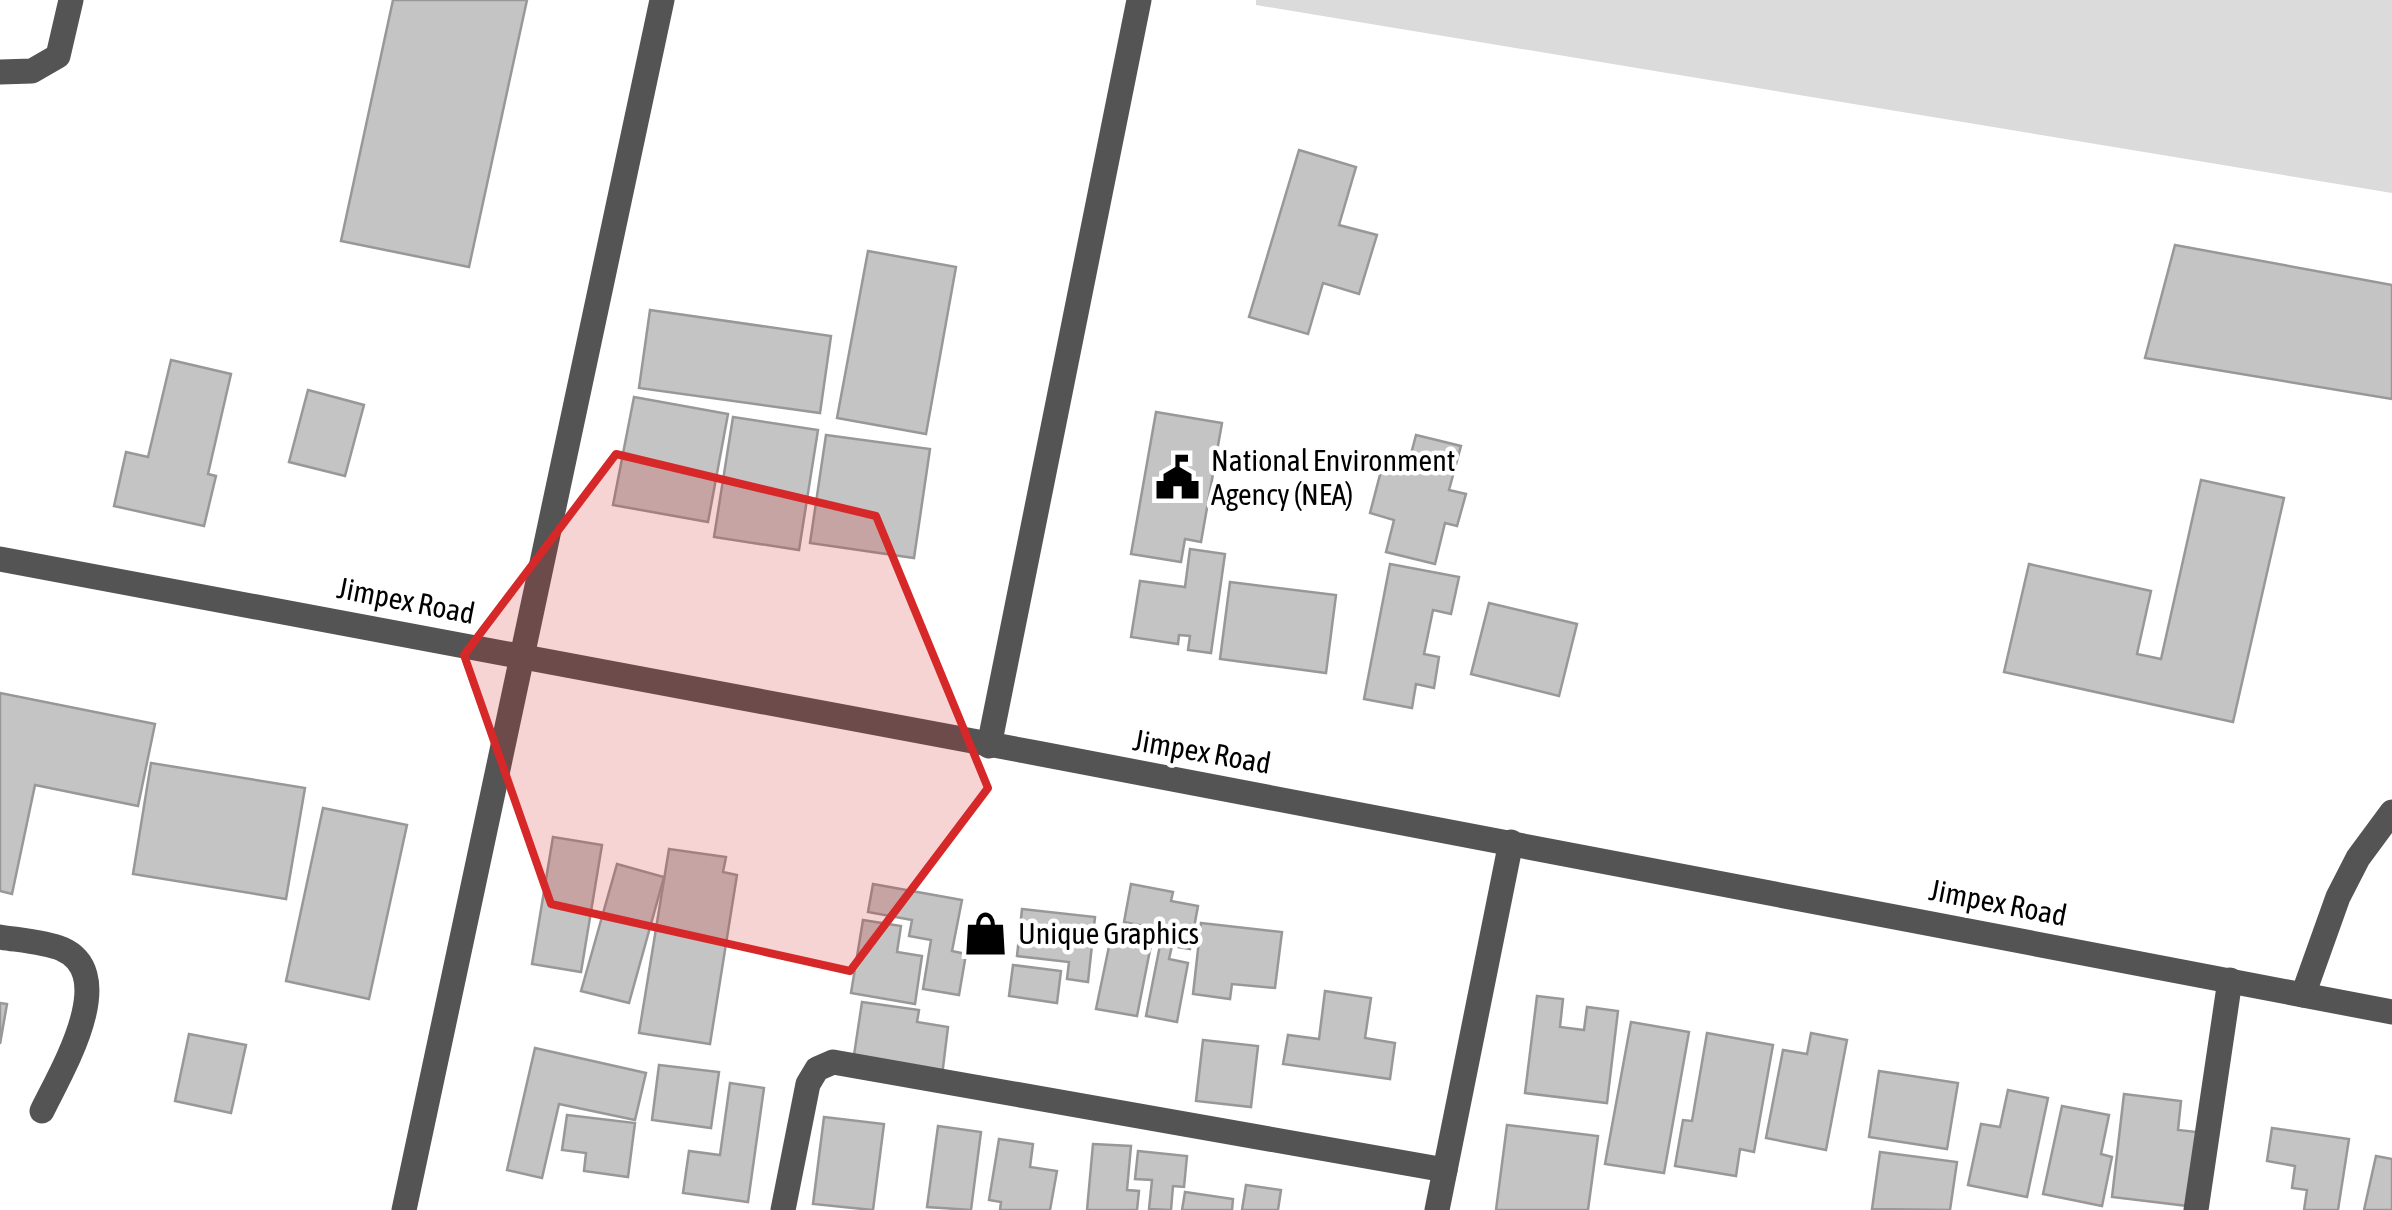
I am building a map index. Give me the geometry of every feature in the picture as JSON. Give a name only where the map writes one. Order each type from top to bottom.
[{"type":"street","points":[[0,72],[32,71],[58,56],[71,0]]},
{"type":"street","points":[[404,1210],[662,0]]},
{"type":"street","points":[[989,746],[1139,0]]},
{"type":"street","name":"Jimpex Road","points":[[0,558],[2392,1012]]},
{"type":"street","points":[[2303,995],[2338,898],[2358,858],[2392,812]]},
{"type":"street","points":[[1437,1210],[1511,842]]},
{"type":"street","points":[[0,937],[64,950],[80,965],[89,990],[80,1034],[42,1111]]},
{"type":"street","points":[[2196,1210],[2230,980]]},
{"type":"street","points":[[783,1210],[808,1084],[817,1068],[833,1062],[1445,1170]]},
{"type":"highlighted area","points":[[616,454],[876,516],[988,788],[850,971],[551,904],[464,655]]},
{"type":"shaded area","points":[[1256,0],[2392,0],[2392,193],[1256,5]]},
{"type":"building","points":[[393,0],[527,0],[469,267],[341,241]]},
{"type":"building","points":[[1299,150],[1356,167],[1339,225],[1377,235],[1359,294],[1323,283],[1308,334],[1249,317]]},
{"type":"building","points":[[2175,245],[2392,285],[2392,399],[2145,358]]},
{"type":"building","points":[[868,251],[956,267],[926,434],[837,418]]},
{"type":"building","points":[[650,310],[831,336],[820,413],[639,388]]},
{"type":"building","points":[[171,360],[231,374],[208,474],[216,476],[204,526],[114,506],[126,452],[148,457]]},
{"type":"building","points":[[308,390],[364,405],[345,476],[289,462]]},
{"type":"building","points":[[634,397],[728,414],[708,522],[613,505]]},
{"type":"building","name":"National Environment Agency (NEA)","points":[[1156,412],[1222,423],[1201,542],[1185,539],[1181,562],[1131,554]]},
{"type":"building","points":[[733,417],[818,430],[799,550],[714,537]]},
{"type":"building","points":[[826,435],[930,449],[914,558],[810,543]]},
{"type":"building","name":"National Environment Agency (NEA)","points":[[1416,435],[1461,446],[1449,490],[1466,494],[1457,526],[1445,523],[1435,564],[1386,552],[1394,520],[1370,513],[1382,467],[1406,473]]},
{"type":"building","points":[[2201,480],[2284,498],[2233,722],[2004,672],[2029,564],[2151,591],[2137,654],[2161,659]]},
{"type":"building","name":"National Environment Agency (NEA)","points":[[1190,549],[1225,554],[1211,653],[1188,650],[1190,636],[1179,635],[1178,644],[1131,637],[1140,581],[1185,587]]},
{"type":"building","name":"National Environment Agency (NEA)","points":[[1390,564],[1459,577],[1451,614],[1433,610],[1424,654],[1439,657],[1434,688],[1416,684],[1412,708],[1364,699]]},
{"type":"building","name":"National Environment Agency (NEA)","points":[[1230,582],[1336,595],[1326,673],[1220,659]]},
{"type":"building","points":[[1489,603],[1577,624],[1559,696],[1471,674]]},
{"type":"building","points":[[0,693],[155,724],[138,806],[35,785],[12,894],[0,891]]},
{"type":"building","points":[[151,763],[305,788],[286,899],[133,874]]},
{"type":"building","points":[[323,808],[407,825],[369,999],[286,981]]},
{"type":"building","points":[[553,837],[602,845],[581,972],[532,964]]},
{"type":"building","points":[[669,849],[726,857],[723,872],[737,875],[710,1044],[639,1033]]},
{"type":"building","points":[[617,864],[664,877],[629,1003],[581,991]]},
{"type":"building","points":[[873,884],[962,900],[952,951],[966,954],[959,995],[923,989],[931,940],[909,936],[912,920],[868,912]]},
{"type":"building","points":[[1131,884],[1173,892],[1171,901],[1198,906],[1190,949],[1172,946],[1169,959],[1188,963],[1177,1022],[1146,1016],[1163,930],[1124,922]]},
{"type":"building","points":[[1022,909],[1095,917],[1088,982],[1067,979],[1069,962],[1017,956]]},
{"type":"building","points":[[863,920],[901,926],[897,952],[922,956],[915,1004],[851,993]]},
{"type":"building","points":[[1201,923],[1282,932],[1275,988],[1232,984],[1230,999],[1193,994]]},
{"type":"building","points":[[1112,932],[1152,940],[1137,1016],[1096,1009]]},
{"type":"building","points":[[1013,965],[1061,971],[1057,1003],[1009,996]]},
{"type":"building","points":[[1325,991],[1371,998],[1365,1038],[1395,1043],[1390,1079],[1283,1064],[1288,1035],[1319,1039]]},
{"type":"building","points":[[1537,996],[1563,999],[1560,1027],[1584,1030],[1587,1007],[1618,1011],[1607,1103],[1525,1093]]},
{"type":"building","points":[[862,1002],[919,1010],[917,1022],[948,1027],[942,1076],[854,1055]]},
{"type":"building","points":[[0,1003],[7,1004],[0,1044]]},
{"type":"building","points":[[1631,1022],[1689,1032],[1664,1173],[1605,1164]]},
{"type":"building","points":[[1707,1033],[1773,1045],[1754,1152],[1740,1149],[1736,1176],[1675,1166],[1683,1120],[1692,1121]]},
{"type":"building","points":[[1811,1033],[1847,1040],[1826,1150],[1766,1138],[1783,1050],[1807,1054]]},
{"type":"building","points":[[189,1034],[246,1045],[231,1113],[175,1101]]},
{"type":"building","points":[[1203,1040],[1258,1046],[1251,1107],[1196,1101]]},
{"type":"building","points":[[535,1048],[646,1073],[635,1120],[559,1104],[542,1178],[507,1170]]},
{"type":"building","points":[[659,1065],[719,1072],[711,1128],[652,1120]]},
{"type":"building","points":[[1879,1071],[1958,1083],[1947,1149],[1869,1137]]},
{"type":"building","points":[[730,1083],[764,1088],[748,1202],[683,1193],[689,1151],[720,1155]]},
{"type":"building","points":[[2008,1090],[2048,1098],[2027,1197],[1968,1185],[1981,1124],[2000,1127]]},
{"type":"building","points":[[2124,1094],[2181,1101],[2178,1130],[2197,1132],[2188,1206],[2112,1197]]},
{"type":"building","points":[[2062,1106],[2109,1115],[2101,1154],[2112,1157],[2102,1206],[2043,1194]]},
{"type":"building","points":[[567,1115],[635,1123],[628,1177],[584,1171],[586,1153],[562,1150]]},
{"type":"building","points":[[824,1117],[884,1124],[873,1210],[813,1204]]},
{"type":"building","points":[[1507,1125],[1598,1136],[1588,1210],[1496,1210]]},
{"type":"building","points":[[938,1126],[981,1132],[971,1210],[927,1207]]},
{"type":"building","points":[[2272,1128],[2349,1139],[2338,1210],[2304,1210],[2307,1190],[2292,1188],[2295,1166],[2267,1161]]},
{"type":"building","points":[[999,1139],[1033,1144],[1030,1167],[1057,1171],[1050,1210],[1000,1210],[1001,1202],[989,1200]]},
{"type":"building","points":[[1093,1144],[1131,1146],[1127,1190],[1139,1191],[1137,1210],[1087,1210]]},
{"type":"building","points":[[1138,1151],[1187,1156],[1184,1187],[1173,1186],[1171,1210],[1149,1209],[1152,1180],[1135,1179]]},
{"type":"building","points":[[1880,1152],[1957,1162],[1950,1210],[1872,1209]]},
{"type":"building","points":[[2376,1156],[2392,1159],[2392,1210],[2364,1210]]},
{"type":"building","points":[[1246,1185],[1281,1190],[1278,1210],[1242,1210]]},
{"type":"building","points":[[1185,1192],[1233,1199],[1232,1210],[1182,1210]]},
{"type":"place","name":"National Environment Agency (NEA)","points":[[1178,478]]},
{"type":"place","name":"Unique Graphics","points":[[985,934]]}]
